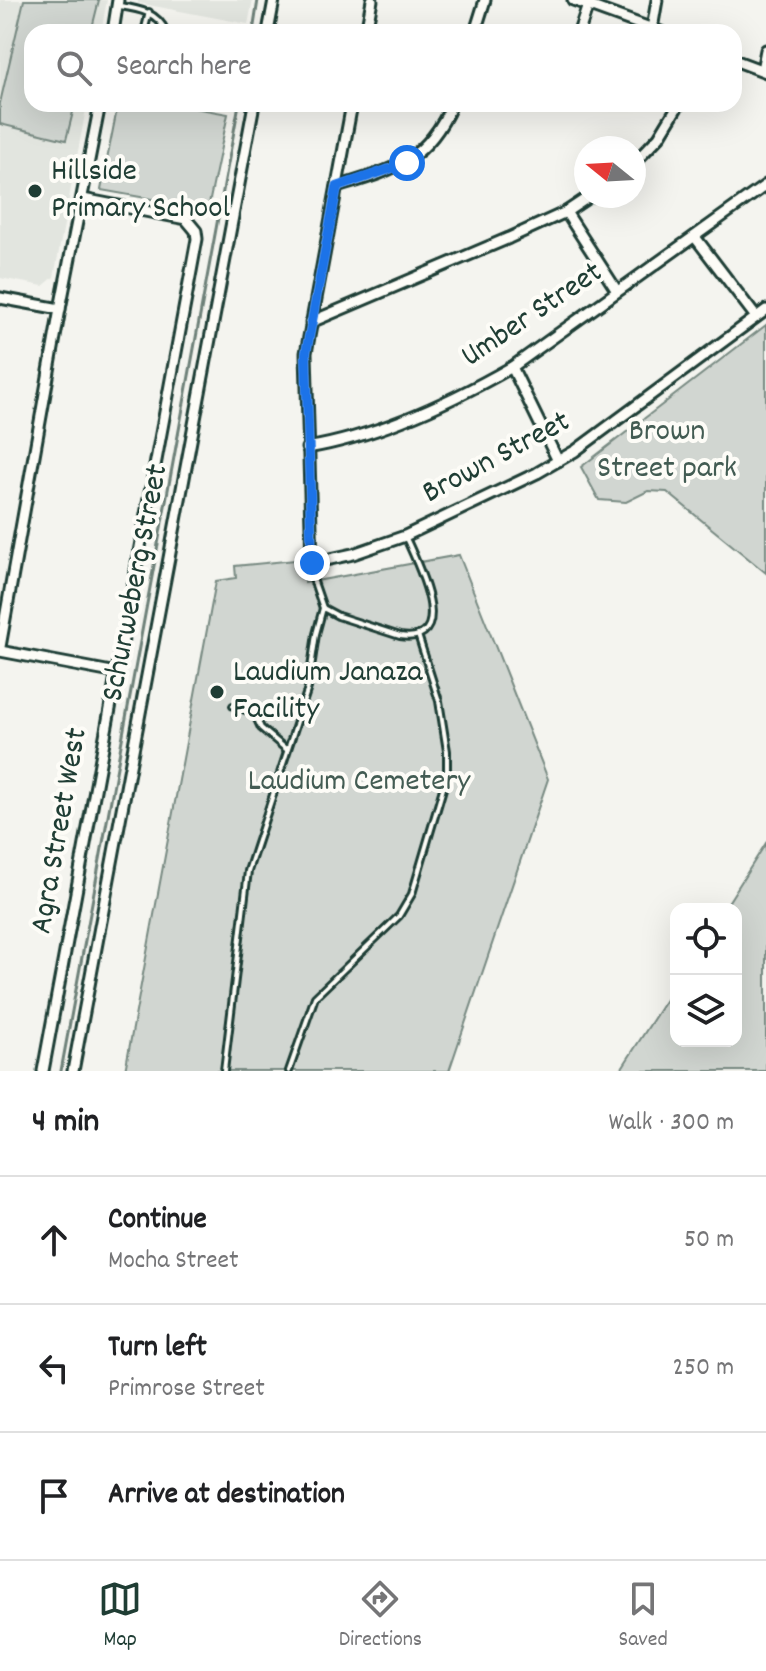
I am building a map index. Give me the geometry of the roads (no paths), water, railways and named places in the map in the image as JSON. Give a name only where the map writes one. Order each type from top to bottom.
[{"type":"street","points":[[270,24],[274,0]]},
{"type":"street","points":[[368,24],[372,0]]},
{"type":"street","points":[[478,24],[485,0]]},
{"type":"street","points":[[573,0],[640,24]]},
{"type":"street","points":[[656,24],[657,0]]},
{"type":"street","points":[[114,24],[118,2]]},
{"type":"street","points":[[582,24],[588,5]]},
{"type":"street","points":[[742,63],[764,71],[766,50]]},
{"type":"street","points":[[99,112],[0,649],[117,673]]},
{"type":"street","name":"Schurweberg Street","points":[[73,1071],[253,112]]},
{"type":"street","points":[[312,563],[305,378],[311,322],[351,112]]},
{"type":"street","points":[[337,187],[407,163],[431,142],[448,112]]},
{"type":"street","points":[[646,151],[659,137],[674,112]]},
{"type":"street","name":"Umber Street","points":[[307,448],[379,429],[461,395],[512,367],[766,185]]},
{"type":"street","name":"Agra Street West","points":[[43,1071],[197,239],[192,223],[186,219],[83,199]]},
{"type":"street","points":[[311,322],[574,207]]},
{"type":"street","points":[[566,212],[617,291]]},
{"type":"street","points":[[695,237],[756,317]]},
{"type":"street","points":[[0,298],[60,309]]},
{"type":"street","name":"Brown Street","points":[[312,563],[363,551],[405,536],[558,461],[766,310]]},
{"type":"street","points":[[512,367],[558,461]]},
{"type":"lane","points":[[118,2],[149,12],[162,24]]},
{"type":"lane","points":[[146,24],[149,12]]},
{"type":"lane","points":[[323,608],[400,636],[418,635],[427,625],[432,603],[405,536]]},
{"type":"lane","points":[[224,1071],[248,871],[302,707],[323,608],[314,582],[312,563]]},
{"type":"lane","points":[[289,1071],[315,997],[399,916],[412,894],[421,864],[447,775],[447,751],[439,701],[418,635]]},
{"type":"lane","points":[[233,706],[255,713],[277,707],[302,707]]},
{"type":"lane","points":[[255,713],[261,728],[287,750]]},
{"type":"waterway","points":[[254,24],[258,0]]},
{"type":"waterway","points":[[61,1071],[238,112]]},
{"type":"place","name":"Hillside Primary School","points":[[35,191]]},
{"type":"place","name":"Laudium Janaza Facility","points":[[217,692]]},
{"type":"park label","name":"Brown Street park","points":[[667,452]]},
{"type":"park label","name":"Laudium Cemetery","points":[[359,783]]}]
